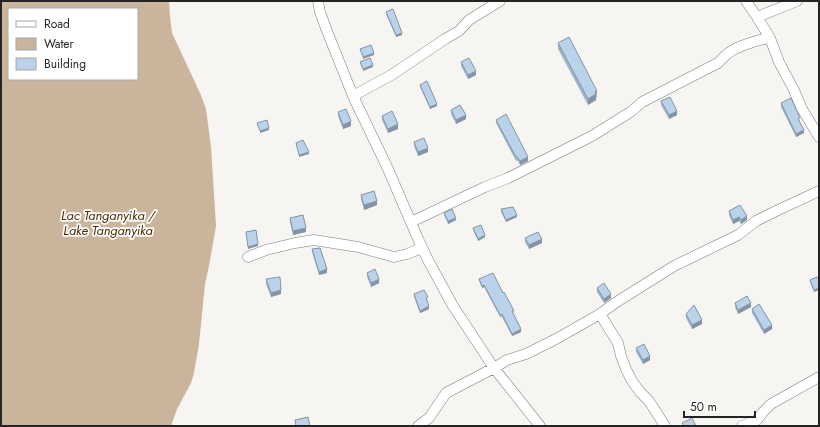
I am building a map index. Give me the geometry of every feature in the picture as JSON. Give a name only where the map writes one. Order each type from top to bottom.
[{"type":"street","points":[[318,1],[320,12],[353,96],[388,169],[422,248],[453,306],[494,368],[540,426]]},
{"type":"street","points":[[353,96],[393,74],[459,31],[469,20],[500,1]]},
{"type":"street","points":[[746,1],[770,38],[779,62],[802,109],[819,136]]},
{"type":"street","points":[[757,17],[797,1]]},
{"type":"street","points":[[411,222],[485,186],[508,178],[592,136],[632,111],[642,102],[718,63],[727,54],[757,40],[770,38]]},
{"type":"street","points":[[418,426],[429,418],[446,393],[507,360],[526,354],[556,339],[600,314],[674,266],[738,235],[756,222],[776,211],[819,191]]},
{"type":"street","points":[[248,257],[295,242],[314,240],[358,247],[394,258],[422,248]]},
{"type":"street","points":[[600,314],[618,342],[621,356],[632,381],[649,401],[665,426]]},
{"type":"street","points":[[742,426],[757,420],[772,404],[819,377]]},
{"type":"water","name":"Lac Tanganyika / Lake Tanganyika","points":[[1,1],[169,1],[172,33],[206,109],[211,147],[216,226],[205,284],[199,344],[194,373],[191,383],[177,409],[171,426],[1,426]]},
{"type":"building","points":[[393,9],[402,33],[396,35],[386,12]]},
{"type":"building","points":[[569,37],[597,91],[595,92],[596,94],[588,99],[558,43]]},
{"type":"building","points":[[371,45],[374,53],[363,57],[360,49]]},
{"type":"building","points":[[370,58],[373,65],[363,69],[360,62]]},
{"type":"building","points":[[469,58],[476,71],[468,75],[461,62]]},
{"type":"building","points":[[427,81],[437,104],[430,107],[420,85]]},
{"type":"building","points":[[670,97],[677,111],[669,115],[661,101]]},
{"type":"building","points":[[791,98],[800,118],[798,119],[804,130],[796,134],[781,103]]},
{"type":"building","points":[[460,105],[466,115],[456,120],[451,110]]},
{"type":"building","points":[[346,109],[351,121],[343,125],[338,112]]},
{"type":"building","points":[[392,111],[398,124],[388,129],[382,116]]},
{"type":"building","points":[[506,114],[528,157],[520,161],[516,157],[496,120]]},
{"type":"building","points":[[267,120],[269,128],[260,131],[257,123]]},
{"type":"building","points":[[424,138],[428,148],[418,152],[414,142]]},
{"type":"building","points":[[303,140],[309,152],[299,155],[296,143]]},
{"type":"building","points":[[374,191],[377,201],[364,205],[361,195]]},
{"type":"building","points":[[740,205],[747,216],[741,220],[739,217],[733,220],[729,211]]},
{"type":"building","points":[[513,207],[517,215],[506,220],[501,209]]},
{"type":"building","points":[[452,209],[456,218],[448,221],[444,213]]},
{"type":"building","points":[[303,215],[306,228],[293,231],[290,218]]},
{"type":"building","points":[[481,225],[485,235],[478,239],[473,228]]},
{"type":"building","points":[[256,230],[258,244],[248,247],[246,232]]},
{"type":"building","points":[[538,232],[542,239],[529,245],[525,238]]},
{"type":"building","points":[[320,248],[327,269],[319,272],[312,249]]},
{"type":"building","points":[[375,269],[379,279],[371,283],[367,273]]},
{"type":"building","points":[[493,273],[514,311],[512,311],[521,329],[512,334],[502,314],[500,315],[484,285],[482,286],[479,279]]},
{"type":"building","points":[[280,277],[281,290],[271,293],[266,279]]},
{"type":"building","points":[[817,277],[819,280],[819,288],[814,290],[810,280]]},
{"type":"building","points":[[604,283],[611,294],[604,299],[597,288]]},
{"type":"building","points":[[424,290],[428,297],[426,298],[429,306],[420,311],[414,294]]},
{"type":"building","points":[[747,296],[751,303],[738,310],[735,303]]},
{"type":"building","points":[[759,304],[772,325],[764,330],[752,309]]},
{"type":"building","points":[[694,305],[702,320],[692,325],[686,314]]},
{"type":"building","points":[[644,344],[650,356],[643,360],[636,348]]},
{"type":"building","points":[[308,417],[310,426],[296,426],[295,420]]},
{"type":"building","points":[[692,418],[696,426],[684,426],[682,423]]}]
